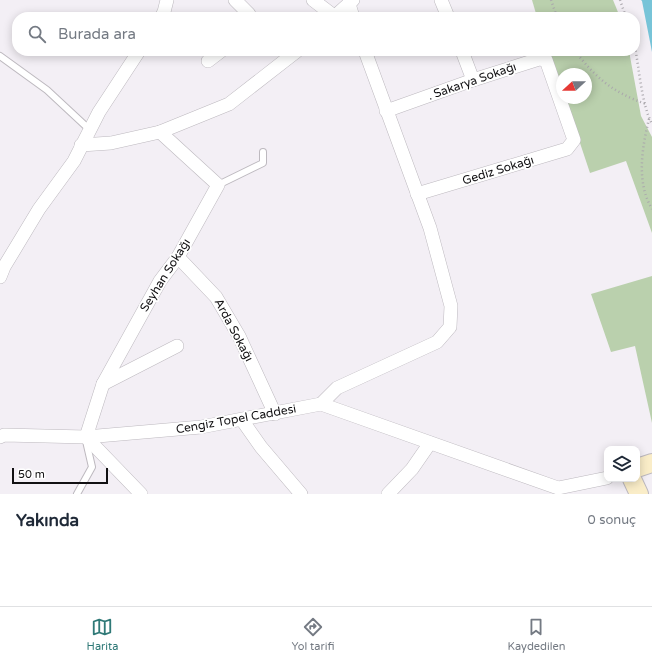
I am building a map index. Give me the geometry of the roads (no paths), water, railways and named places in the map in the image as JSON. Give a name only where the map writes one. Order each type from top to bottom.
[{"type":"main road","points":[[640,467],[652,463]]},
{"type":"main road","points":[[633,482],[639,494]]},
{"type":"street","points":[[164,12],[166,0]]},
{"type":"street","points":[[235,0],[247,12]]},
{"type":"street","points":[[313,0],[328,12]]},
{"type":"street","points":[[441,0],[446,12]]},
{"type":"street","points":[[340,12],[351,2]]},
{"type":"street","points":[[351,2],[352,12]]},
{"type":"street","points":[[0,277],[4,267],[39,209],[74,161],[81,145],[136,56]]},
{"type":"street","points":[[208,61],[214,56]]},
{"type":"street","points":[[81,145],[111,143],[160,132],[229,104],[291,56]]},
{"type":"street","points":[[367,56],[430,228],[451,306],[450,327],[436,342],[337,388],[321,404],[558,488],[604,479]]},
{"type":"street","points":[[464,56],[473,80]]},
{"type":"street","name":". Sakarya Sokağı","points":[[386,111],[473,80],[539,59],[546,60],[574,140]]},
{"type":"street","points":[[160,132],[218,185]]},
{"type":"street","name":"Gediz Sokağı","points":[[417,194],[567,149],[574,140]]},
{"type":"street","name":"Seyhan Sokağı","points":[[86,437],[103,384],[160,281],[178,257],[218,185]]},
{"type":"street","name":"Arda Sokağı","points":[[178,257],[216,297],[239,336],[275,414]]},
{"type":"street","points":[[103,384],[178,346]]},
{"type":"street","name":"Cengiz Topel Caddesi","points":[[0,437],[4,435],[86,437],[201,427],[321,404]]},
{"type":"street","points":[[242,420],[261,448],[301,494]]},
{"type":"street","points":[[86,437],[141,494]]},
{"type":"street","points":[[388,494],[412,469],[430,443]]},
{"type":"lane","points":[[0,56],[47,90],[90,130]]},
{"type":"lane","points":[[218,185],[264,163],[263,152]]},
{"type":"lane","points":[[77,494],[92,467],[86,437]]},
{"type":"water","points":[[641,0],[652,0],[652,52],[642,1]]}]
